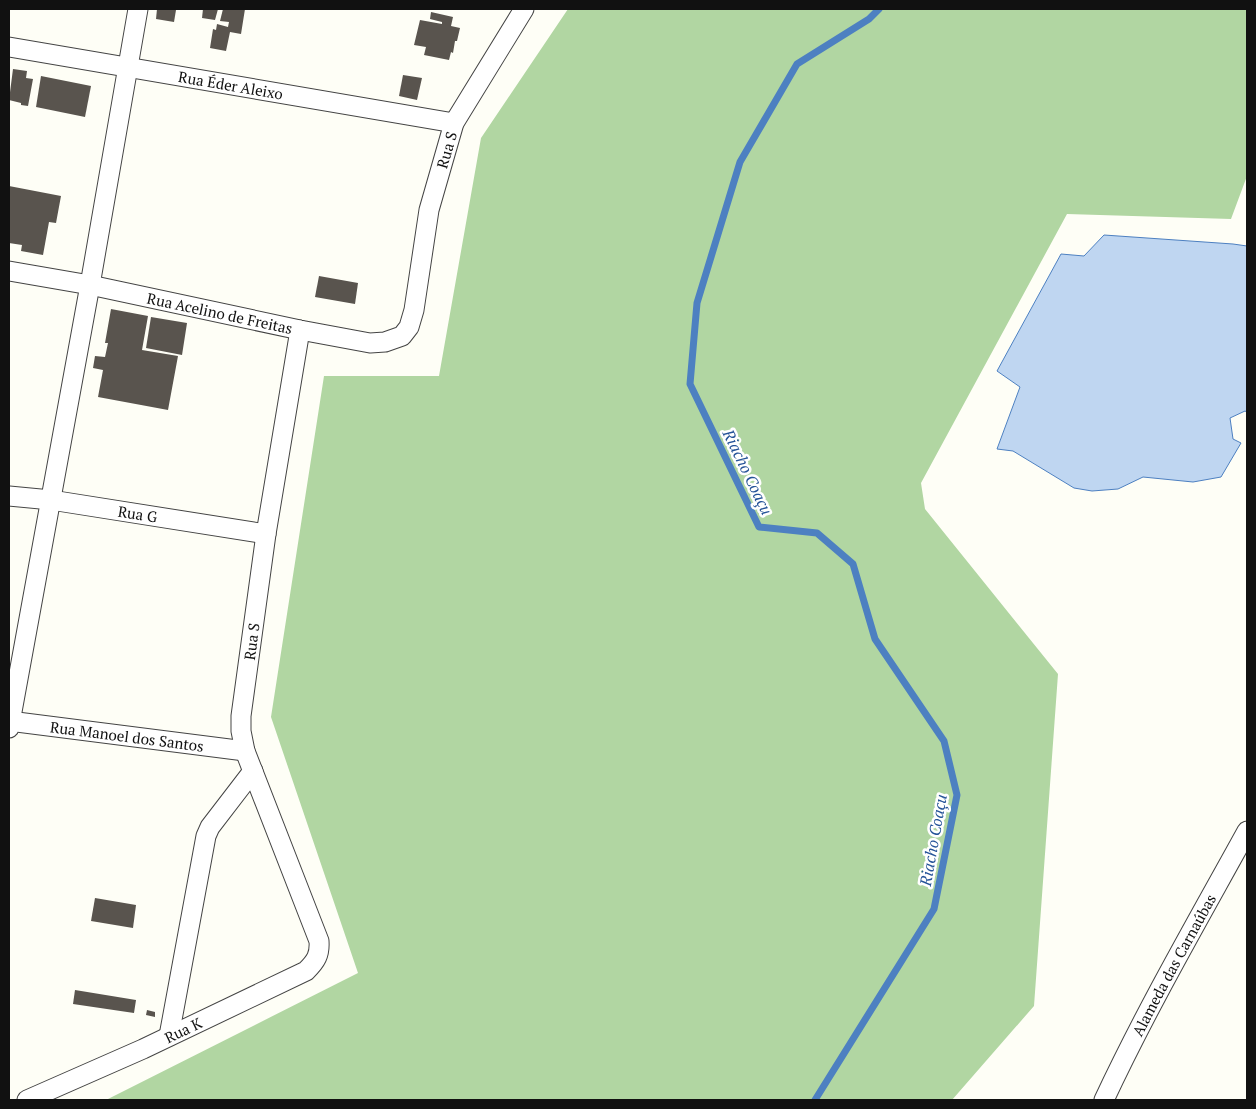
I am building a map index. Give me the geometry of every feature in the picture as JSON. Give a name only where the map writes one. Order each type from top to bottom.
[{"type":"street","points":[[9,723],[90,285],[138,9]]},
{"type":"street","name":"Rua S","points":[[414,310],[429,210],[454,123],[524,9]]},
{"type":"street","name":"Rua Éder Aleixo","points":[[9,47],[454,123]]},
{"type":"street","name":"Rua Acelino de Freitas","points":[[9,271],[90,285],[370,343],[385,342],[402,336],[409,327],[414,310]]},
{"type":"street","name":"Rua S","points":[[300,330],[266,534],[240,716],[240,731],[253,772],[319,941]]},
{"type":"street","name":"Rua G","points":[[9,496],[51,500],[266,534]]},
{"type":"street","name":"Rua Manoel dos Santos","points":[[9,723],[246,751]]},
{"type":"street","points":[[169,1036],[206,836],[210,827],[253,772]]},
{"type":"street","name":"Alameda das Carnaúbas","points":[[1104,1100],[1124,1057],[1169,972],[1247,831]]},
{"type":"street","name":"Rua K","points":[[27,1100],[169,1036],[306,971],[316,960],[320,951],[319,941]]},
{"type":"green space","points":[[568,9],[1247,9],[1247,176],[1231,219],[1067,214],[921,483],[925,509],[1058,674],[1034,1006],[952,1100],[106,1100],[358,973],[271,717],[324,376],[439,376],[481,138]]},
{"type":"water","points":[[1104,235],[1247,246],[1247,412],[1245,411],[1230,418],[1233,439],[1241,443],[1221,477],[1193,482],[1143,477],[1118,489],[1092,491],[1074,488],[1013,451],[997,449],[1020,387],[997,371],[1061,254],[1084,256]]},
{"type":"building","points":[[157,9],[176,10],[174,22],[156,19]]},
{"type":"building","points":[[203,9],[218,9],[215,20],[202,18]]},
{"type":"building","points":[[223,9],[245,9],[241,34],[230,32],[226,51],[210,48],[213,29],[216,30],[217,24],[228,27],[229,22],[220,21]]},
{"type":"building","points":[[431,12],[453,17],[451,26],[460,28],[453,53],[451,52],[449,60],[424,55],[426,47],[414,45],[420,20],[442,24],[442,22],[430,19]]},
{"type":"building","points":[[13,69],[27,71],[26,78],[33,79],[28,106],[9,100]]},
{"type":"building","points":[[403,75],[422,78],[417,100],[399,96]]},
{"type":"building","points":[[41,76],[91,86],[85,117],[36,107]]},
{"type":"building","points":[[9,186],[61,196],[56,223],[49,222],[43,255],[21,251],[22,245],[9,243]]},
{"type":"building","points":[[319,276],[358,283],[355,304],[315,297]]},
{"type":"building","points":[[111,309],[148,316],[142,350],[178,356],[168,410],[98,397],[103,370],[93,368],[95,356],[105,357],[108,343],[105,343]]},
{"type":"building","points":[[151,317],[187,323],[182,355],[146,348]]},
{"type":"building","points":[[95,898],[136,905],[133,928],[91,921]]},
{"type":"building","points":[[75,990],[136,1000],[134,1013],[73,1004]]},
{"type":"building","points":[[147,1010],[155,1012],[155,1017],[146,1015]]},
{"type":"waterway","name":"Riacho Coaçu","points":[[815,1100],[934,909],[957,795],[944,741],[875,639],[853,564],[817,533],[759,527],[690,384],[697,303],[740,162],[797,64],[869,19],[879,9]]}]
